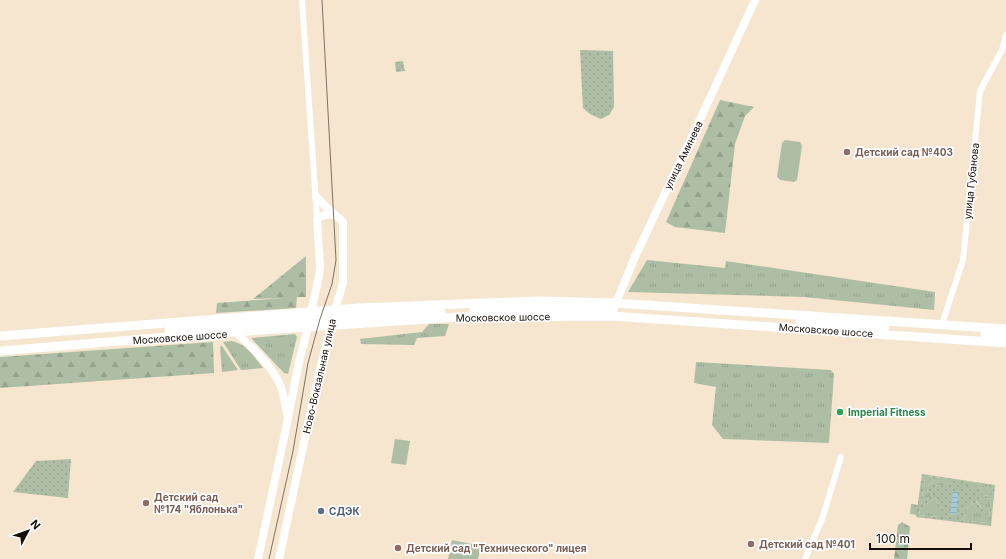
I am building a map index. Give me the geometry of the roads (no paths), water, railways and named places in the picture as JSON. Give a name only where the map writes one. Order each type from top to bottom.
[{"type":"main road","name":"улица Аминева","points":[[615,307],[640,246],[755,0]]},
{"type":"main road","points":[[316,196],[336,215]]},
{"type":"main road","points":[[318,219],[325,215],[336,215]]},
{"type":"main road","name":"Ново-Вокзальная улица","points":[[279,559],[318,377],[343,282],[343,222],[336,215]]},
{"type":"main road","name":"Ново-Вокзальная улица","points":[[258,559],[299,362],[310,320],[319,276],[318,219]]},
{"type":"main road","name":"Московское шоссе","points":[[0,351],[333,318],[459,311],[615,307],[787,322],[1006,329]]},
{"type":"main road","name":"Московское шоссе","points":[[333,318],[611,316],[1006,343]]},
{"type":"main road","name":"Московское шоссе","points":[[0,336],[310,320]]},
{"type":"main road","name":"Московское шоссе","points":[[941,327],[1006,335]]},
{"type":"main road","points":[[233,329],[255,350],[276,375],[282,389],[288,419]]},
{"type":"main road","name":"Московское шоссе","points":[[0,343],[233,329]]},
{"type":"street","name":"Ново-Вокзальная улица","points":[[302,0],[318,219]]},
{"type":"street","name":"улица Губанова","points":[[941,327],[963,260],[980,91],[1002,50],[1006,36]]},
{"type":"street","points":[[805,559],[822,519],[841,457]]},
{"type":"water","points":[[953,491],[958,492],[956,515],[950,514]]},
{"type":"tram line","points":[[269,559],[293,451],[308,363],[320,319],[332,284],[336,260],[322,0]]},
{"type":"place","name":"Детский сад №403","points":[[847,152]]},
{"type":"place","name":"Imperial Fitness","points":[[840,412]]},
{"type":"place","name":"Детский сад №174 \"Яблонька\"","points":[[146,503]]},
{"type":"place","name":"СДЭК","points":[[321,511]]},
{"type":"place","name":"Детский сад №401","points":[[751,544]]},
{"type":"place","name":"Детский сад \"Технического\" лицея","points":[[398,548]]}]
